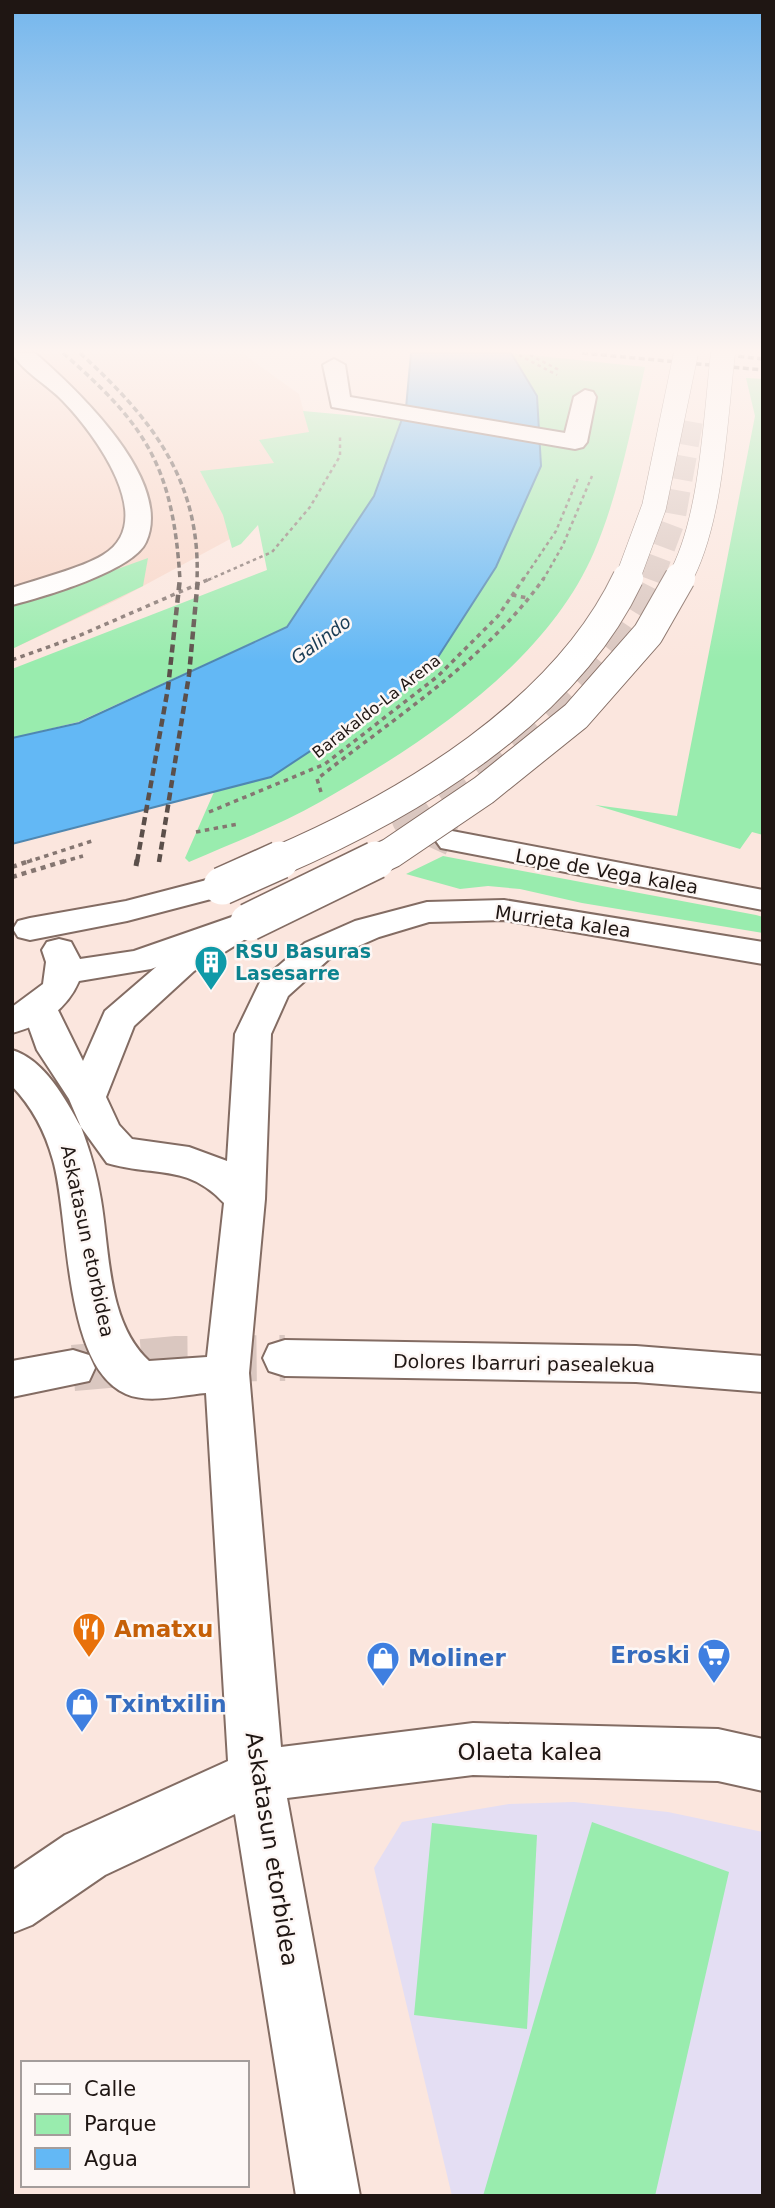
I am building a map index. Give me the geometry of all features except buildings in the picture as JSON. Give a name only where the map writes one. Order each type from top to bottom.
[{"type":"street","points":[[12,597],[112,561],[134,541],[139,510],[119,456]]},
{"type":"street","points":[[21,928],[127,911],[222,886],[365,821],[458,762],[545,692],[608,615],[639,555],[662,456]]},
{"type":"street","points":[[87,1097],[118,1020],[182,963],[249,922],[391,853],[484,790],[576,716],[648,634],[690,561],[704,504],[710,456]]},
{"type":"street","name":"Lope de Vega kalea","points":[[452,841],[763,900]]},
{"type":"street","name":"Murrieta kalea","points":[[251,1085],[253,1034],[273,990],[317,951],[366,929],[427,912],[504,911],[763,953]]},
{"type":"street","points":[[66,972],[139,961],[249,922]]},
{"type":"street","points":[[21,928],[57,946],[64,959],[66,972],[57,990],[26,1014]]},
{"type":"street","name":"Askatasun etorbidea","points":[[26,1014],[56,1050],[87,1097],[103,1132],[121,1153],[175,1156],[205,1166],[228,1178],[245,1199]]},
{"type":"street","name":"Askatasun etorbidea","points":[[12,1063],[33,1080],[59,1117],[73,1154],[97,1301],[111,1351],[139,1380],[227,1373]]},
{"type":"street","name":"Askatasun etorbidea","points":[[175,1156],[219,1140],[251,1085]]},
{"type":"street","name":"Askatasun etorbidea","points":[[251,1085],[245,1199],[227,1373],[256,1776],[328,2196]]},
{"type":"street","name":"Dolores Ibarruri pasealekua","points":[[285,1359],[636,1364],[763,1374]]},
{"type":"street","points":[[12,1379],[73,1368]]},
{"type":"street","name":"Olaeta kalea","points":[[12,1905],[85,1855],[256,1776],[473,1749],[718,1755],[763,1765]]},
{"type":"path","points":[[12,660],[76,637],[272,552],[310,507],[340,456]]},
{"type":"path","points":[[326,798],[318,789],[317,779],[450,677],[528,598],[554,561],[594,472]]},
{"type":"path","name":"Barakaldo-La Arena","points":[[209,812],[325,764],[438,676],[498,616],[556,531],[580,473]]},
{"type":"path","points":[[512,595],[528,598]]},
{"type":"path","points":[[12,867],[92,842]]},
{"type":"path","points":[[12,877],[83,856]]},
{"type":"shaded area","points":[[12,456],[313,456],[258,524],[119,599],[12,649]]},
{"type":"shaded area","points":[[574,1802],[668,1812],[763,1832],[763,2196],[452,2196],[374,1868],[402,1822],[509,1804]]},
{"type":"green space","points":[[269,456],[389,456],[374,496],[287,627],[78,722],[12,738],[12,669],[267,570],[258,525],[241,544],[232,548],[223,515],[200,471],[274,463]]},
{"type":"green space","points":[[540,456],[625,456],[611,507],[594,552],[573,593],[545,630],[513,665],[477,697],[399,754],[304,811],[189,862],[185,858],[214,792],[271,777],[541,466]]},
{"type":"green space","points":[[747,456],[763,456],[763,835],[752,832],[740,849],[595,805],[677,816]]},
{"type":"green space","points":[[148,558],[143,586],[12,649],[12,607]]},
{"type":"green space","points":[[443,856],[756,915],[763,917],[763,933],[582,903],[520,889],[488,886],[460,889],[406,874]]},
{"type":"green space","points":[[592,1822],[729,1872],[655,2196],[483,2196]]},
{"type":"green space","points":[[432,1823],[537,1835],[527,2029],[414,2015]]},
{"type":"water","name":"Galindo","points":[[389,456],[540,456],[541,466],[496,567],[427,674],[271,777],[12,844],[12,738],[79,723],[287,627],[374,496]]},
{"type":"tunnel","points":[[651,579],[673,521],[685,456]]},
{"type":"tunnel","points":[[452,841],[407,820],[478,770],[546,715],[605,652],[631,616],[651,579]]},
{"type":"tunnel","points":[[73,1368],[177,1359],[285,1358]]},
{"type":"railway","points":[[152,456],[171,507],[180,579]]},
{"type":"railway","points":[[168,456],[180,481],[190,511],[196,544],[197,580]]},
{"type":"railway","points":[[159,862],[189,675],[198,578]]},
{"type":"railway","points":[[137,862],[168,688],[180,579]]},
{"type":"railway","points":[[136,866],[137,860]]},
{"type":"place","name":"RSU Basuras Lasesarre","points":[[211,992]]},
{"type":"place","name":"Amatxu","points":[[89,1659]]},
{"type":"place","name":"Eroski","points":[[714,1685]]},
{"type":"place","name":"Moliner","points":[[383,1688]]},
{"type":"place","name":"Txintxilin","points":[[82,1734]]}]
